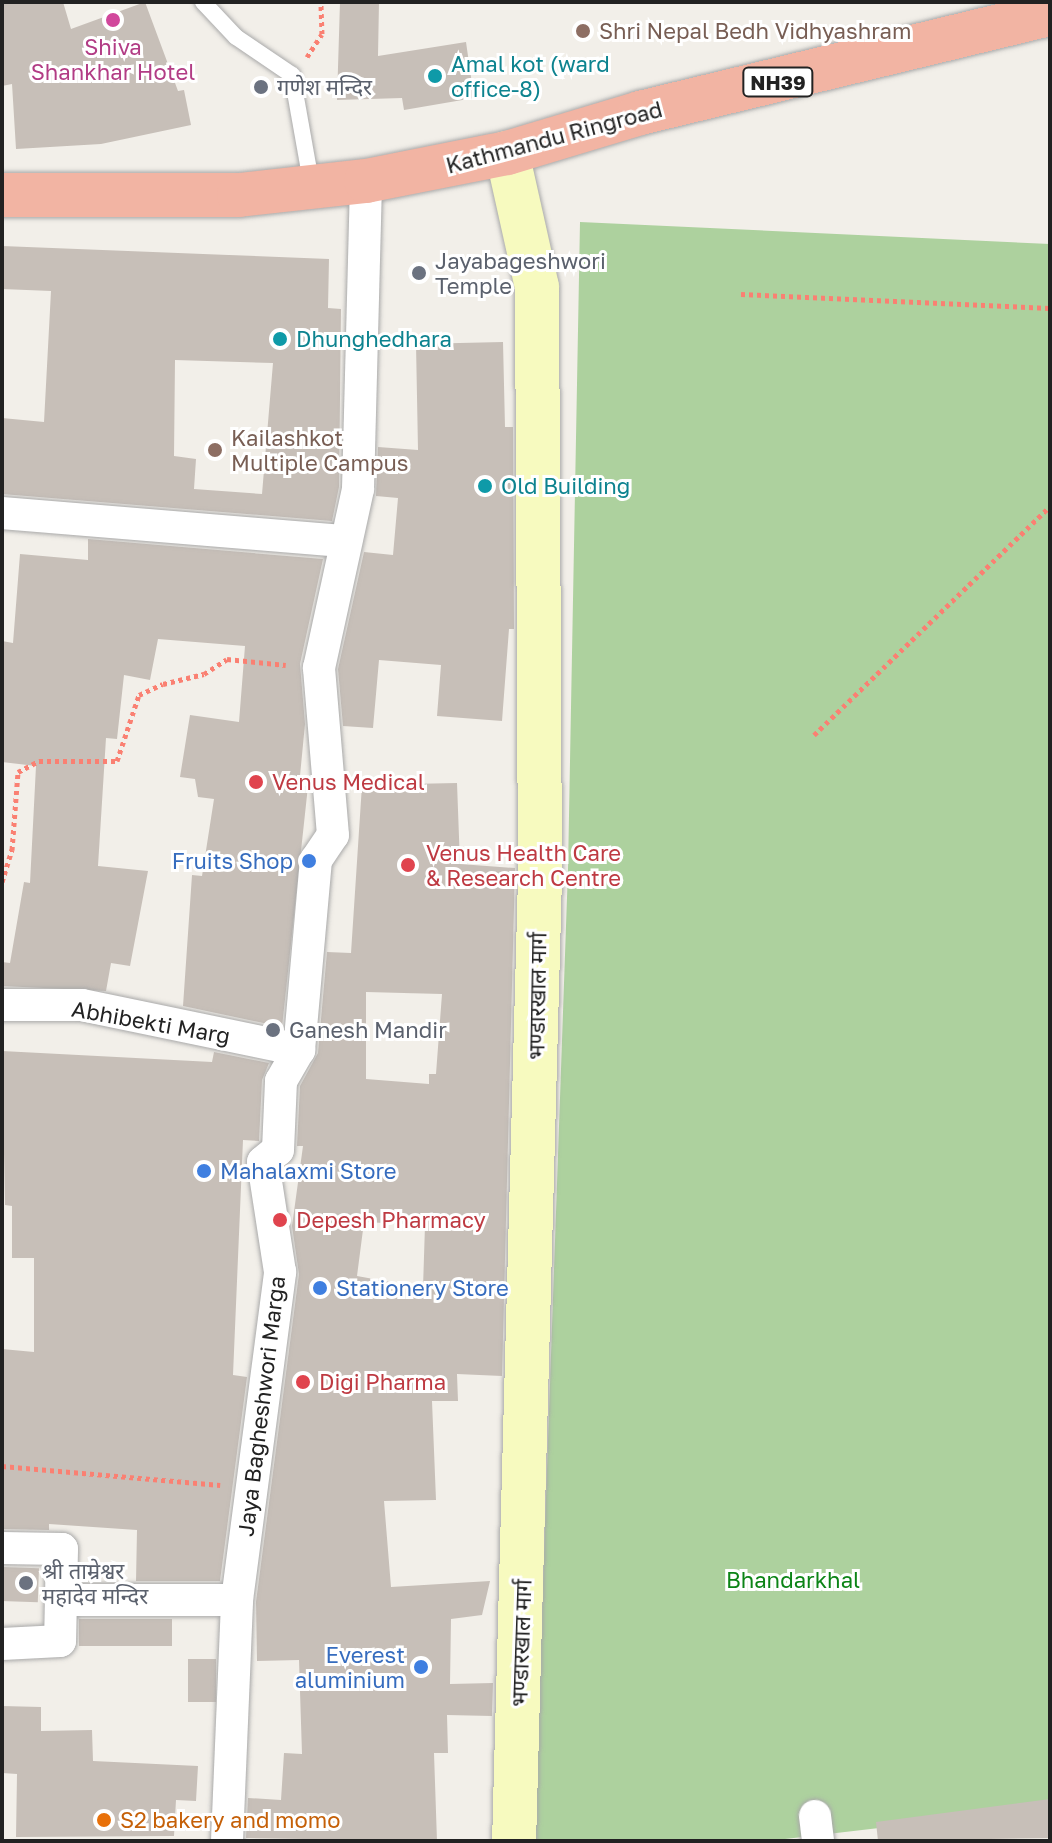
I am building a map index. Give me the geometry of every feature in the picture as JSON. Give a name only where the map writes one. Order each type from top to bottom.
[{"type":"highway","name":"Kathmandu Ringroad","points":[[2,195],[239,195],[366,181],[507,153],[640,113],[1050,14]]},
{"type":"main road","name":"भण्डारखाल मार्ग","points":[[507,153],[537,287],[540,845],[514,1841]]},
{"type":"street","name":"Jaya Bagheshwori Marga","points":[[227,1841],[237,1600],[249,1487],[280,1272],[263,1162],[278,1150],[281,1081],[299,1050],[316,860],[333,835],[319,668],[342,541],[358,489],[362,443],[366,181]]},
{"type":"street","points":[[2,513],[342,541]]},
{"type":"street","name":"Abhibekti Marg","points":[[2,1005],[82,1005],[299,1050]]},
{"type":"street","points":[[2,1548],[62,1549],[60,1641],[2,1644]]},
{"type":"street","points":[[61,1600],[237,1600]]},
{"type":"lane","points":[[203,2],[236,37],[292,75],[312,189]]},
{"type":"path","points":[[292,75],[322,34],[321,2]]},
{"type":"path","points":[[741,294],[1050,308]]},
{"type":"path","points":[[814,735],[1050,506]]},
{"type":"path","points":[[2,882],[12,850],[18,772],[39,761],[117,761],[139,695],[204,674],[227,659],[319,668]]},
{"type":"path","points":[[2,1466],[249,1487]]},
{"type":"green space","name":"Bhandarkhal","points":[[580,222],[1050,244],[1050,1808],[768,1841],[534,1841],[568,869]]},
{"type":"building","points":[[2,2],[63,2],[71,29],[145,2],[178,91],[184,90],[191,125],[101,144],[16,149],[12,84],[2,86]]},
{"type":"building","points":[[340,2],[379,2],[378,56],[466,42],[474,98],[404,110],[402,98],[337,100]]},
{"type":"building","points":[[2,246],[329,259],[328,308],[341,309],[339,487],[332,521],[2,494],[2,418],[44,422],[51,291],[2,289]],"holes":[[[175,360],[273,363],[262,494],[194,489],[196,459],[174,456]]]},
{"type":"building","points":[[503,342],[505,427],[513,427],[514,629],[509,629],[502,721],[437,716],[441,665],[379,660],[373,728],[343,726],[338,669],[364,552],[393,555],[398,498],[376,496],[378,447],[418,450],[416,344]]},
{"type":"building","points":[[88,539],[323,559],[300,664],[305,724],[299,786],[308,786],[282,1027],[183,1006],[192,875],[202,876],[214,799],[198,797],[195,779],[180,777],[190,715],[239,722],[245,646],[158,639],[150,680],[124,675],[117,739],[106,738],[98,866],[148,871],[130,966],[111,963],[106,991],[2,986],[2,962],[10,963],[24,882],[30,883],[36,766],[2,762],[2,641],[13,643],[20,554],[88,560]]},
{"type":"building","points":[[457,783],[460,864],[515,868],[502,1376],[457,1374],[458,1401],[432,1401],[436,1500],[384,1501],[391,1587],[490,1581],[482,1615],[451,1619],[450,1684],[493,1683],[492,1716],[447,1715],[448,1753],[434,1753],[437,1841],[246,1838],[248,1798],[281,1800],[284,1753],[302,1754],[299,1660],[257,1661],[256,1602],[299,1274],[292,1226],[303,1146],[297,1146],[300,1086],[318,1053],[327,952],[351,953],[362,785]],"holes":[[[366,992],[442,994],[436,1074],[429,1074],[429,1084],[366,1079]],[[364,1222],[425,1225],[423,1288],[357,1276]]]},
{"type":"building","points":[[2,1051],[212,1062],[214,1052],[269,1063],[262,1080],[259,1141],[243,1140],[233,1375],[247,1377],[220,1581],[136,1581],[137,1530],[49,1524],[49,1530],[2,1529],[2,1349],[34,1352],[34,1258],[12,1258],[12,1206],[5,1205]]},
{"type":"building","points":[[2,1567],[39,1568],[38,1602],[2,1601]]},
{"type":"building","points":[[79,1619],[172,1619],[172,1646],[79,1646]]},
{"type":"building","points":[[188,1659],[216,1659],[216,1702],[188,1702]]},
{"type":"building","points":[[2,1706],[41,1707],[41,1731],[92,1730],[93,1761],[198,1766],[196,1801],[176,1800],[174,1836],[16,1837],[17,1774],[2,1773]]},
{"type":"building","points":[[1050,1799],[1050,1838],[878,1841],[876,1822]]},
{"type":"place","name":"Shiva Shankhar Hotel","points":[[113,20]]},
{"type":"place","name":"Shri Nepal Bedh Vidhyashram","points":[[583,31]]},
{"type":"place","name":"Amal kot (ward office-8)","points":[[435,76]]},
{"type":"place","name":"गणेश मन्दिर","points":[[261,87]]},
{"type":"place","name":"Jayabageshwori Temple","points":[[419,273]]},
{"type":"place","name":"Dhunghedhara","points":[[280,339]]},
{"type":"place","name":"Kailashkot Multiple Campus","points":[[215,450]]},
{"type":"place","name":"Old Building","points":[[485,486]]},
{"type":"place","name":"Venus Medical","points":[[256,782]]},
{"type":"place","name":"Fruits Shop","points":[[309,861]]},
{"type":"place","name":"Venus Health Care & Research Centre","points":[[408,865]]},
{"type":"place","name":"Ganesh Mandir","points":[[273,1030]]},
{"type":"place","name":"Mahalaxmi Store","points":[[204,1171]]},
{"type":"place","name":"Depesh Pharmacy","points":[[280,1220]]},
{"type":"place","name":"Stationery Store","points":[[320,1288]]},
{"type":"place","name":"Digi Pharma","points":[[303,1382]]},
{"type":"place","name":"श्री ताम्रेश्वर महादेव मन्दिर","points":[[26,1583]]},
{"type":"place","name":"Everest aluminium","points":[[421,1667]]},
{"type":"place","name":"S2 bakery and momo","points":[[104,1820]]}]
